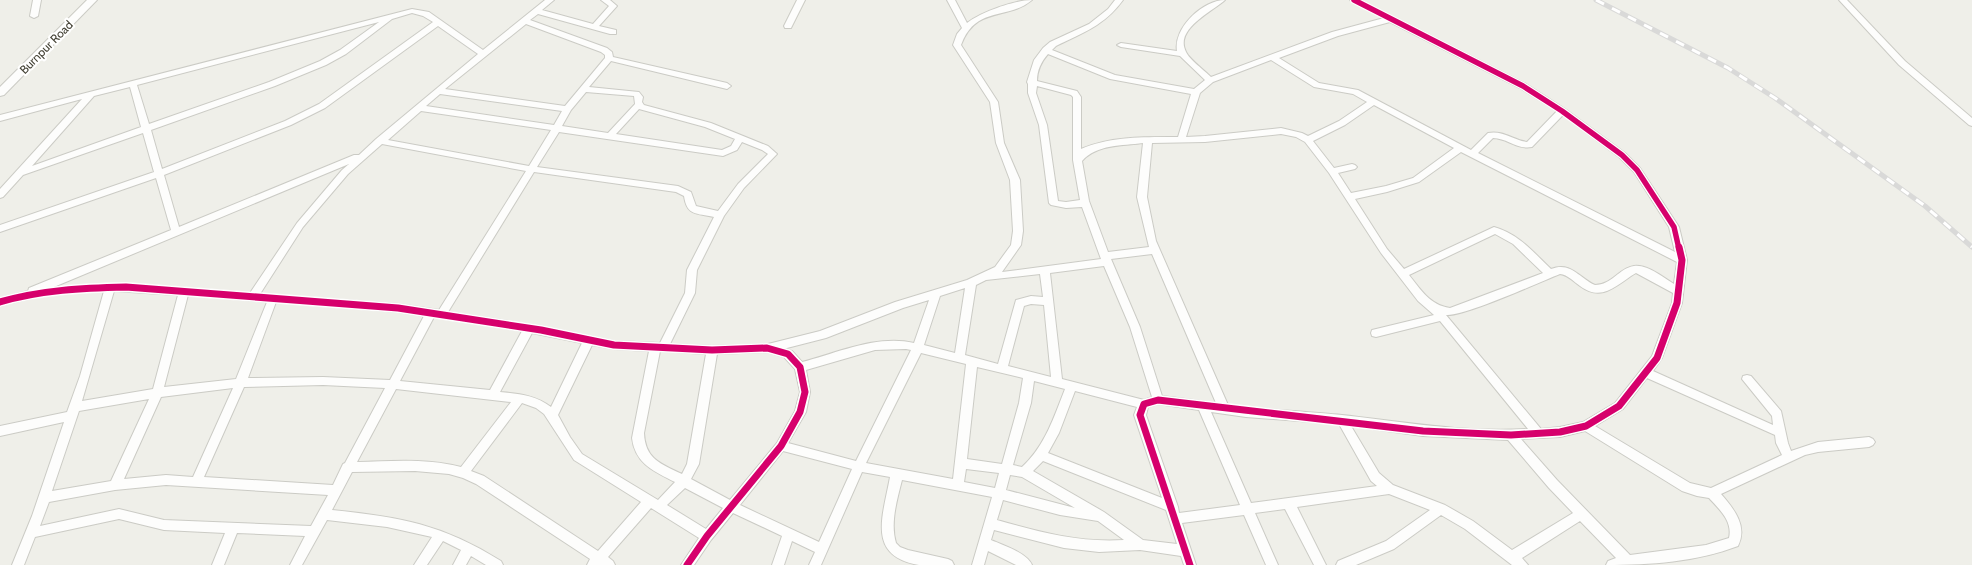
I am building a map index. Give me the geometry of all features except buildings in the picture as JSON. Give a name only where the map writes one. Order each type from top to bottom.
[{"type":"street","points":[[34,16],[37,0]]},
{"type":"street","points":[[0,82],[83,0]]},
{"type":"street","name":"Burnpur Road","points":[[0,93],[92,0]]},
{"type":"street","points":[[253,296],[312,209],[364,154],[550,0]]},
{"type":"street","points":[[594,27],[613,6],[605,0]]},
{"type":"street","points":[[788,26],[801,0]]},
{"type":"street","points":[[951,0],[965,27]]},
{"type":"street","points":[[21,296],[81,288],[110,287],[253,296],[398,308],[529,328],[588,342],[659,348],[712,350],[768,348],[822,335],[890,308],[982,278],[998,270],[1016,245],[1017,194],[1010,165],[1000,143],[998,112],[994,102],[957,45],[965,27],[981,16],[1028,0]]},
{"type":"street","points":[[1086,203],[1066,205],[1054,203],[1043,125],[1031,82],[1038,60],[1046,50],[1053,44],[1102,19],[1119,0]]},
{"type":"street","points":[[1182,54],[1180,38],[1189,25],[1211,5],[1221,0]]},
{"type":"street","points":[[800,367],[875,346],[906,344],[958,359],[1144,404],[1158,400],[1224,409],[1342,420],[1423,431],[1511,435],[1560,432],[1586,426],[1619,406],[1657,358],[1677,303],[1682,260],[1674,227],[1637,170],[1622,155],[1523,86],[1354,0]]},
{"type":"street","points":[[1843,0],[1902,62],[1972,124]]},
{"type":"street","points":[[537,10],[613,32]]},
{"type":"street","points":[[0,118],[412,11],[421,12],[438,22],[484,54]]},
{"type":"street","points":[[20,174],[145,130],[323,63],[344,52],[394,15]]},
{"type":"street","points":[[1182,140],[1196,92],[1210,80],[1335,34],[1391,19]]},
{"type":"street","points":[[296,565],[393,383],[436,314],[532,169],[567,109],[608,58],[609,54],[604,50],[526,21]]},
{"type":"street","points":[[0,229],[160,173],[288,123],[322,106],[438,22]]},
{"type":"street","points":[[1120,45],[1182,54],[1210,80]]},
{"type":"street","points":[[1046,50],[1102,74],[1196,92]]},
{"type":"street","points":[[608,58],[726,86]]},
{"type":"street","points":[[1272,58],[1317,85],[1355,92],[1460,148],[1682,260]]},
{"type":"street","points":[[1031,82],[1074,93],[1077,97],[1078,180],[1106,259],[1134,326],[1158,400]]},
{"type":"street","points":[[133,84],[176,232]]},
{"type":"street","points":[[583,89],[636,94],[639,97],[638,104],[610,136]]},
{"type":"street","points":[[439,91],[567,109]]},
{"type":"street","points":[[0,196],[91,94]]},
{"type":"street","points":[[1308,140],[1342,123],[1374,102]]},
{"type":"street","points":[[638,104],[702,123],[765,148],[773,154],[741,186],[720,215],[692,270],[690,293],[659,348],[640,417],[638,445],[642,456],[731,506],[822,549]]},
{"type":"street","points":[[419,108],[723,153],[734,148],[740,138]]},
{"type":"street","points":[[1472,154],[1490,135],[1495,134],[1518,144],[1528,145],[1562,112]]},
{"type":"street","points":[[1077,160],[1085,151],[1100,145],[1148,140],[1182,140],[1281,131],[1299,135],[1308,140],[1332,171],[1402,274],[1422,298],[1439,313],[1538,433]]},
{"type":"street","points":[[1148,140],[1142,197],[1154,250],[1224,409]]},
{"type":"street","points":[[379,141],[532,169],[678,189],[688,194],[690,206],[693,209],[720,215]]},
{"type":"street","points":[[1349,197],[1416,180],[1460,148]]},
{"type":"street","points":[[0,302],[21,296],[364,154]]},
{"type":"street","points":[[1332,171],[1352,167]]},
{"type":"street","points":[[1402,274],[1494,230],[1510,237],[1549,273]]},
{"type":"street","points":[[982,278],[1045,270],[1154,250]]},
{"type":"street","points":[[1376,333],[1439,313],[1464,308],[1549,273],[1566,269],[1586,285],[1602,289],[1635,269],[1678,291]]},
{"type":"street","points":[[1045,270],[1057,382]]},
{"type":"street","points":[[958,359],[970,283]]},
{"type":"street","points":[[18,565],[44,498],[73,411],[110,287]]},
{"type":"street","points":[[115,485],[157,393],[184,291]]},
{"type":"street","points":[[814,565],[858,466],[918,348],[936,293]]},
{"type":"street","points":[[196,481],[240,384],[273,298]]},
{"type":"street","points":[[1002,369],[1020,303],[1031,300],[1048,301]]},
{"type":"street","points":[[493,396],[529,328]]},
{"type":"street","points":[[552,415],[588,342]]},
{"type":"street","points":[[688,565],[706,536],[782,446],[800,412],[805,392],[800,367],[788,354],[768,348]]},
{"type":"street","points":[[347,467],[422,466],[464,472],[480,480],[600,563],[654,505],[684,481],[693,464],[712,350]]},
{"type":"street","points":[[958,486],[972,362]]},
{"type":"street","points":[[1646,373],[1780,433]]},
{"type":"street","points":[[978,565],[1025,403],[1029,376]]},
{"type":"street","points":[[1747,379],[1777,414],[1780,433],[1789,458]]},
{"type":"street","points":[[0,431],[73,411],[157,393],[240,384],[393,383],[519,399],[544,405],[552,415],[567,446],[578,457],[706,536]]},
{"type":"street","points":[[1024,472],[1034,465],[1041,455],[1056,427],[1072,386]]},
{"type":"street","points":[[464,472],[519,399]]},
{"type":"street","points":[[1144,404],[1140,416],[1190,565]]},
{"type":"street","points":[[1203,406],[1272,565]]},
{"type":"street","points":[[1342,420],[1375,477],[1388,489],[1441,509],[1469,524],[1518,563],[1581,514]]},
{"type":"street","points":[[1586,426],[1686,487],[1698,492],[1712,493],[1818,447],[1869,442]]},
{"type":"street","points":[[1511,435],[1581,514],[1627,560]]},
{"type":"street","points":[[782,446],[818,458],[999,494],[1063,512],[1100,516]]},
{"type":"street","points":[[1041,455],[1174,513],[1248,510],[1388,489]]},
{"type":"street","points":[[960,463],[1005,471],[1024,472],[1100,516],[1140,545]]},
{"type":"street","points":[[897,474],[887,532],[888,543],[895,550],[909,556],[948,565]]},
{"type":"street","points":[[44,498],[115,485],[166,480],[335,490]]},
{"type":"street","points":[[1612,565],[1627,560],[1659,560],[1713,549],[1734,542],[1738,533],[1734,520],[1712,493]]},
{"type":"street","points":[[1289,504],[1320,565]]},
{"type":"street","points":[[1342,565],[1390,546],[1441,509]]},
{"type":"street","points":[[31,533],[119,514],[164,525],[314,531]]},
{"type":"street","points":[[323,514],[400,524],[440,535],[469,548],[494,564]]},
{"type":"street","points":[[990,523],[1072,545],[1107,548],[1140,545],[1185,551]]},
{"type":"street","points":[[218,565],[233,528]]},
{"type":"street","points":[[778,565],[789,533]]},
{"type":"street","points":[[420,565],[440,535]]},
{"type":"street","points":[[984,543],[1011,554],[1026,565]]},
{"type":"street","points":[[458,565],[469,548]]},
{"type":"railway","points":[[1596,0],[1728,68],[1775,98],[1925,206],[1972,247]]},
{"type":"cycle path","points":[[1190,565],[1140,415],[1144,404],[1158,400],[1246,412],[1342,420],[1423,431],[1511,435],[1560,432],[1586,426],[1619,406],[1657,358],[1677,303],[1682,260],[1674,227],[1637,170],[1622,155],[1562,111],[1523,86],[1354,0]]},
{"type":"cycle path","points":[[0,302],[21,296],[81,288],[126,287],[398,308],[541,330],[614,345],[712,350],[767,348],[788,354],[800,367],[805,392],[800,412],[781,446],[707,536],[687,565]]}]
